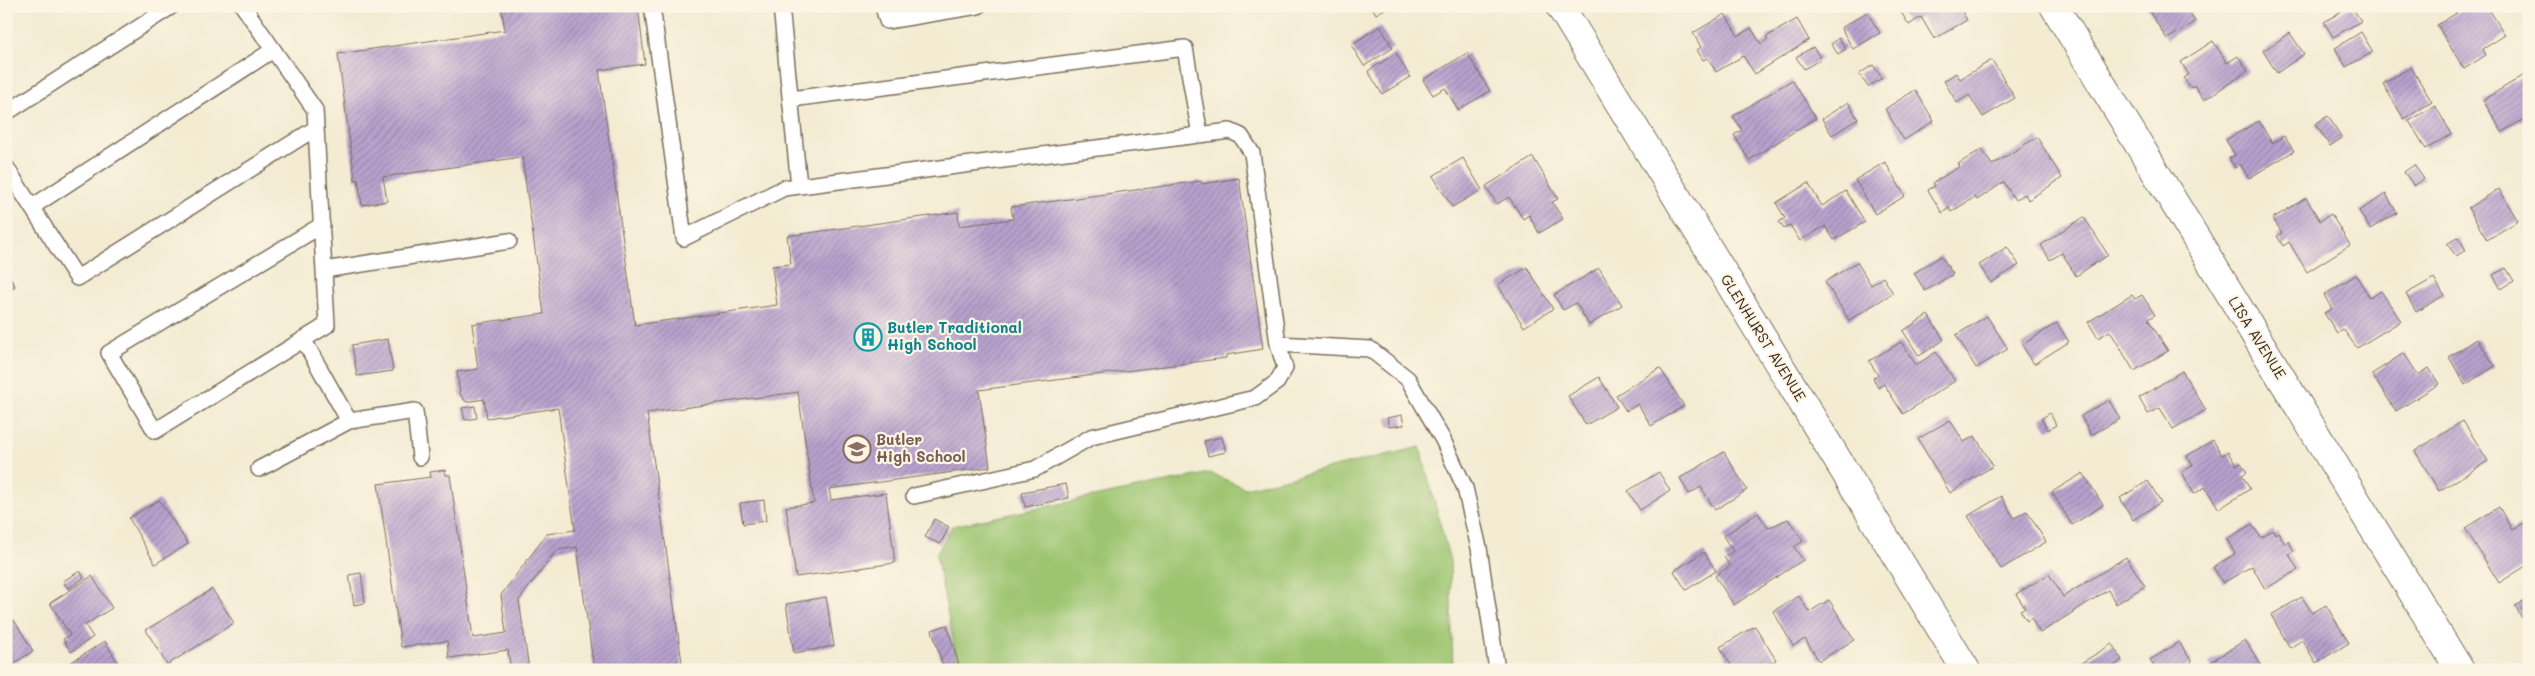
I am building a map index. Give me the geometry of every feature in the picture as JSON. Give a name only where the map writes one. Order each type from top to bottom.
[{"type":"street","name":"GLENHURST AVENUE","points":[[1560,6],[1966,670]]},
{"type":"street","name":"LISA AVENUE","points":[[2054,6],[2460,670]]},
{"type":"lane","points":[[6,113],[172,6]]},
{"type":"lane","points":[[243,6],[315,110],[322,226],[327,325],[155,430],[109,354],[322,226]]},
{"type":"lane","points":[[652,6],[684,238],[784,188],[1230,131],[1241,136],[1252,154],[1278,344],[1284,368],[1277,382],[1255,398],[1091,436],[1035,469],[914,496]]},
{"type":"lane","points":[[781,6],[799,186]]},
{"type":"lane","points":[[883,6],[887,21],[978,6]]},
{"type":"lane","points":[[790,100],[1185,48],[1200,135]]},
{"type":"lane","points":[[32,207],[273,50]]},
{"type":"lane","points":[[6,167],[78,278],[316,128]]},
{"type":"lane","points":[[324,270],[509,241]]},
{"type":"lane","points":[[303,339],[349,421]]},
{"type":"lane","points":[[1278,344],[1370,349],[1408,379],[1443,440],[1466,488],[1479,548],[1497,670]]},
{"type":"lane","points":[[259,469],[349,421],[416,411],[420,457]]},
{"type":"green space","points":[[1420,447],[1450,561],[1453,670],[959,670],[936,555],[952,526],[1210,473],[1245,488]]},
{"type":"building","name":"Butler Traditional High School","points":[[501,6],[638,6],[645,64],[599,70],[635,325],[777,305],[772,266],[791,264],[787,236],[958,212],[959,226],[1013,219],[1011,207],[1201,181],[1202,184],[1239,178],[1263,349],[1226,355],[1226,358],[979,390],[990,467],[829,489],[831,500],[886,493],[895,563],[796,577],[786,507],[814,503],[798,392],[647,413],[683,670],[594,670],[577,547],[557,550],[519,600],[529,670],[486,670],[510,665],[508,650],[449,658],[447,641],[401,647],[378,484],[431,477],[430,472],[445,470],[446,475],[450,475],[473,638],[506,633],[501,595],[547,534],[575,530],[558,408],[487,418],[484,399],[466,402],[460,394],[457,372],[478,369],[472,324],[544,314],[522,157],[383,177],[387,201],[362,205],[358,179],[355,180],[338,54],[505,30]]},
{"type":"building","points":[[1371,6],[1390,6],[1376,14]]},
{"type":"building","points":[[1904,6],[1959,6],[1967,20],[1934,39],[1921,17],[1909,25],[1899,9]]},
{"type":"building","points":[[2146,6],[2186,6],[2195,22],[2167,39]]},
{"type":"building","points":[[2351,6],[2361,21],[2333,37],[2324,22]]},
{"type":"building","points":[[2468,6],[2487,6],[2505,35],[2483,49],[2486,55],[2464,69],[2437,25]]},
{"type":"building","points":[[1867,12],[1880,33],[1853,49],[1841,28]]},
{"type":"building","points":[[1725,14],[1738,36],[1751,28],[1761,44],[1768,39],[1766,37],[1797,19],[1809,40],[1755,74],[1743,56],[1716,72],[1708,58],[1703,60],[1697,50],[1701,47],[1693,33]]},
{"type":"building","points":[[1380,26],[1393,48],[1364,66],[1351,45]]},
{"type":"building","points":[[2361,32],[2373,52],[2346,67],[2335,48]]},
{"type":"building","points":[[2290,33],[2304,54],[2277,73],[2263,51]]},
{"type":"building","points":[[1839,38],[1846,49],[1838,54],[1831,44]]},
{"type":"building","points":[[2213,41],[2227,63],[2238,56],[2248,71],[2204,100],[2195,86],[2191,88],[2184,78],[2189,75],[2181,62]]},
{"type":"building","points":[[1813,47],[1821,59],[1804,69],[1796,57]]},
{"type":"building","points":[[1396,53],[1410,77],[1382,94],[1368,71]]},
{"type":"building","points":[[1467,53],[1490,91],[1458,110],[1445,88],[1433,95],[1423,80]]},
{"type":"building","points":[[1992,60],[2015,98],[1983,117],[1969,95],[1957,103],[1944,81],[1956,73],[1960,79]]},
{"type":"building","points":[[1873,65],[1882,78],[1868,87],[1859,74]]},
{"type":"building","points":[[2411,67],[2432,102],[2404,119],[2383,84]]},
{"type":"building","points":[[2526,74],[2529,79],[2529,116],[2502,132],[2483,100]]},
{"type":"building","points":[[1792,80],[1816,118],[1749,160],[1734,135],[1742,130],[1733,116]]},
{"type":"building","points":[[1915,90],[1934,121],[1904,140],[1885,109]]},
{"type":"building","points":[[1848,102],[1858,119],[1832,135],[1822,119]]},
{"type":"building","points":[[2435,106],[2452,134],[2426,149],[2409,121]]},
{"type":"building","points":[[2328,116],[2342,138],[2330,146],[2315,124]]},
{"type":"building","points":[[2259,121],[2272,143],[2284,136],[2294,151],[2249,178],[2240,164],[2235,168],[2229,158],[2235,155],[2226,140]]},
{"type":"building","points":[[2037,137],[2062,178],[2028,200],[2025,194],[2015,200],[2004,182],[1977,200],[1975,197],[1951,212],[1949,208],[1942,213],[1928,190],[1935,186],[1933,183],[1982,149],[1992,165]]},
{"type":"building","points":[[1533,157],[1558,199],[1552,202],[1563,219],[1539,233],[1529,215],[1523,219],[1509,197],[1497,204],[1486,186]]},
{"type":"building","points":[[1463,158],[1482,190],[1452,207],[1433,176]]},
{"type":"building","points":[[1885,162],[1905,196],[1875,214],[1855,180]]},
{"type":"building","points":[[2414,165],[2424,179],[2414,186],[2404,172]]},
{"type":"building","points":[[1808,183],[1822,206],[1846,191],[1865,222],[1834,240],[1825,226],[1800,241],[1790,225],[1784,229],[1779,222],[1785,218],[1776,203]]},
{"type":"building","points":[[2499,189],[2518,221],[2487,240],[2468,208]]},
{"type":"building","points":[[2386,194],[2397,213],[2370,229],[2359,211]]},
{"type":"building","points":[[2306,198],[2320,221],[2331,214],[2350,245],[2307,272],[2289,242],[2283,246],[2277,236],[2282,233],[2273,218]]},
{"type":"building","points":[[2084,217],[2108,255],[2076,276],[2062,253],[2050,260],[2041,245]]},
{"type":"building","points":[[2458,237],[2466,250],[2456,256],[2447,244]]},
{"type":"building","points":[[2007,247],[2019,265],[1991,283],[1979,265]]},
{"type":"building","points":[[1941,256],[1953,274],[1925,291],[1914,273]]},
{"type":"building","points":[[1857,262],[1871,285],[1883,277],[1893,293],[1849,320],[1825,282]]},
{"type":"building","points":[[1527,267],[1553,309],[1524,327],[1498,285]]},
{"type":"building","points":[[1599,268],[1622,305],[1589,325],[1576,303],[1563,310],[1554,295]]},
{"type":"building","points":[[2506,268],[2514,281],[2501,289],[2493,275]]},
{"type":"building","points":[[6,272],[15,286],[6,292]]},
{"type":"building","points":[[2356,275],[2370,298],[2381,291],[2401,321],[2357,348],[2343,329],[2337,333],[2324,313],[2332,309],[2324,295]]},
{"type":"building","points":[[2434,278],[2444,295],[2416,312],[2406,294]]},
{"type":"building","points":[[2132,295],[2135,299],[2142,295],[2155,315],[2148,319],[2168,351],[2134,371],[2110,331],[2098,338],[2088,322]]},
{"type":"building","points":[[1928,315],[1944,340],[1919,356],[1903,331]]},
{"type":"building","points":[[1987,316],[2008,349],[1976,368],[1956,335]]},
{"type":"building","points":[[2057,323],[2069,342],[2034,364],[2022,345]]},
{"type":"building","points":[[388,339],[393,371],[357,376],[352,345]]},
{"type":"building","points":[[2477,339],[2495,366],[2465,385],[2449,357]]},
{"type":"building","points":[[1901,342],[1916,365],[1936,352],[1955,381],[1903,414],[1884,384],[1878,388],[1873,378],[1878,375],[1869,361]]},
{"type":"building","points":[[2404,353],[2418,375],[2429,368],[2439,384],[2396,411],[2372,374]]},
{"type":"building","points":[[1660,368],[1684,406],[1651,426],[1638,404],[1626,411],[1616,395]]},
{"type":"building","points":[[2182,371],[2206,410],[2173,429],[2160,408],[2148,414],[2139,398]]},
{"type":"building","points":[[1599,377],[1617,407],[1586,425],[1568,396]]},
{"type":"building","points":[[2109,400],[2120,419],[2091,435],[2081,416]]},
{"type":"building","points":[[475,406],[477,418],[465,420],[462,408]]},
{"type":"building","points":[[2050,413],[2056,425],[2048,430],[2041,419]]},
{"type":"building","points":[[1402,415],[1404,425],[1389,427],[1387,418]]},
{"type":"building","points":[[1950,420],[1964,442],[1975,436],[1993,466],[1950,493],[1918,439]]},
{"type":"building","points":[[2463,421],[2488,461],[2439,491],[2415,451]]},
{"type":"building","points":[[1222,437],[1226,452],[1208,456],[1204,441]]},
{"type":"building","points":[[2213,440],[2222,455],[2228,452],[2236,465],[2241,463],[2247,472],[2242,475],[2250,489],[2219,509],[2205,487],[2194,494],[2182,472],[2193,465],[2187,456]]},
{"type":"building","points":[[1724,452],[1747,490],[1715,510],[1701,487],[1689,494],[1680,478]]},
{"type":"building","points":[[1659,472],[1670,491],[1640,510],[1628,491]]},
{"type":"building","points":[[2083,473],[2103,505],[2072,525],[2052,492]]},
{"type":"building","points":[[2148,481],[2161,502],[2133,520],[2120,498]]},
{"type":"building","points":[[1066,484],[1069,498],[1025,507],[1022,492]]},
{"type":"building","points":[[2001,496],[2014,518],[2027,511],[2046,542],[2001,569],[1968,516]]},
{"type":"building","points":[[159,500],[188,544],[155,564],[129,518]]},
{"type":"building","points":[[764,500],[766,521],[743,524],[740,503]]},
{"type":"building","points":[[2499,507],[2512,530],[2524,523],[2529,531],[2529,564],[2499,583],[2465,528]]},
{"type":"building","points":[[1758,513],[1768,528],[1788,519],[1803,541],[1794,547],[1803,560],[1734,605],[1715,576],[1730,566],[1724,557],[1733,551],[1723,536]]},
{"type":"building","points":[[934,519],[949,527],[940,544],[925,537]]},
{"type":"building","points":[[2252,524],[2261,538],[2273,530],[2275,534],[2278,532],[2285,544],[2288,541],[2294,551],[2289,554],[2298,570],[2265,589],[2252,566],[2223,583],[2213,567],[2235,554],[2227,539]]},
{"type":"building","points":[[1704,552],[1716,571],[1686,590],[1674,571]]},
{"type":"building","points":[[2126,557],[2145,586],[2116,604],[2108,590],[2040,633],[2031,618],[2027,621],[2020,610],[2025,608],[2016,594],[2049,574],[2063,597]]},
{"type":"building","points":[[80,571],[84,578],[68,589],[63,581]]},
{"type":"building","points":[[361,573],[365,603],[354,605],[349,575]]},
{"type":"building","points":[[92,576],[112,608],[85,625],[93,637],[71,652],[63,639],[70,635],[50,603]]},
{"type":"building","points":[[212,589],[234,623],[167,665],[146,630]]},
{"type":"building","points":[[1799,596],[1809,612],[1829,600],[1854,640],[1819,661],[1805,639],[1793,646],[1773,611]]},
{"type":"building","points":[[826,597],[834,646],[794,653],[786,604]]},
{"type":"building","points":[[2302,597],[2312,613],[2326,605],[2349,643],[2316,663],[2302,640],[2290,648],[2271,615]]},
{"type":"building","points":[[2529,598],[2529,630],[2515,606]]},
{"type":"building","points":[[14,620],[33,651],[7,668],[6,625]]},
{"type":"building","points":[[947,625],[959,665],[944,670],[932,630]]},
{"type":"building","points":[[1755,626],[1776,660],[1760,670],[1734,670],[1720,647]]},
{"type":"building","points":[[2245,640],[2264,670],[2213,670],[2209,663]]},
{"type":"building","points":[[105,641],[122,670],[59,670]]},
{"type":"building","points":[[2179,642],[2192,662],[2181,670],[2156,670],[2150,660]]},
{"type":"building","points":[[2112,644],[2122,660],[2108,670],[2070,670]]},
{"type":"place","name":"Butler Traditional High School","points":[[868,337]]},
{"type":"place","name":"Butler High School","points":[[857,449]]}]
